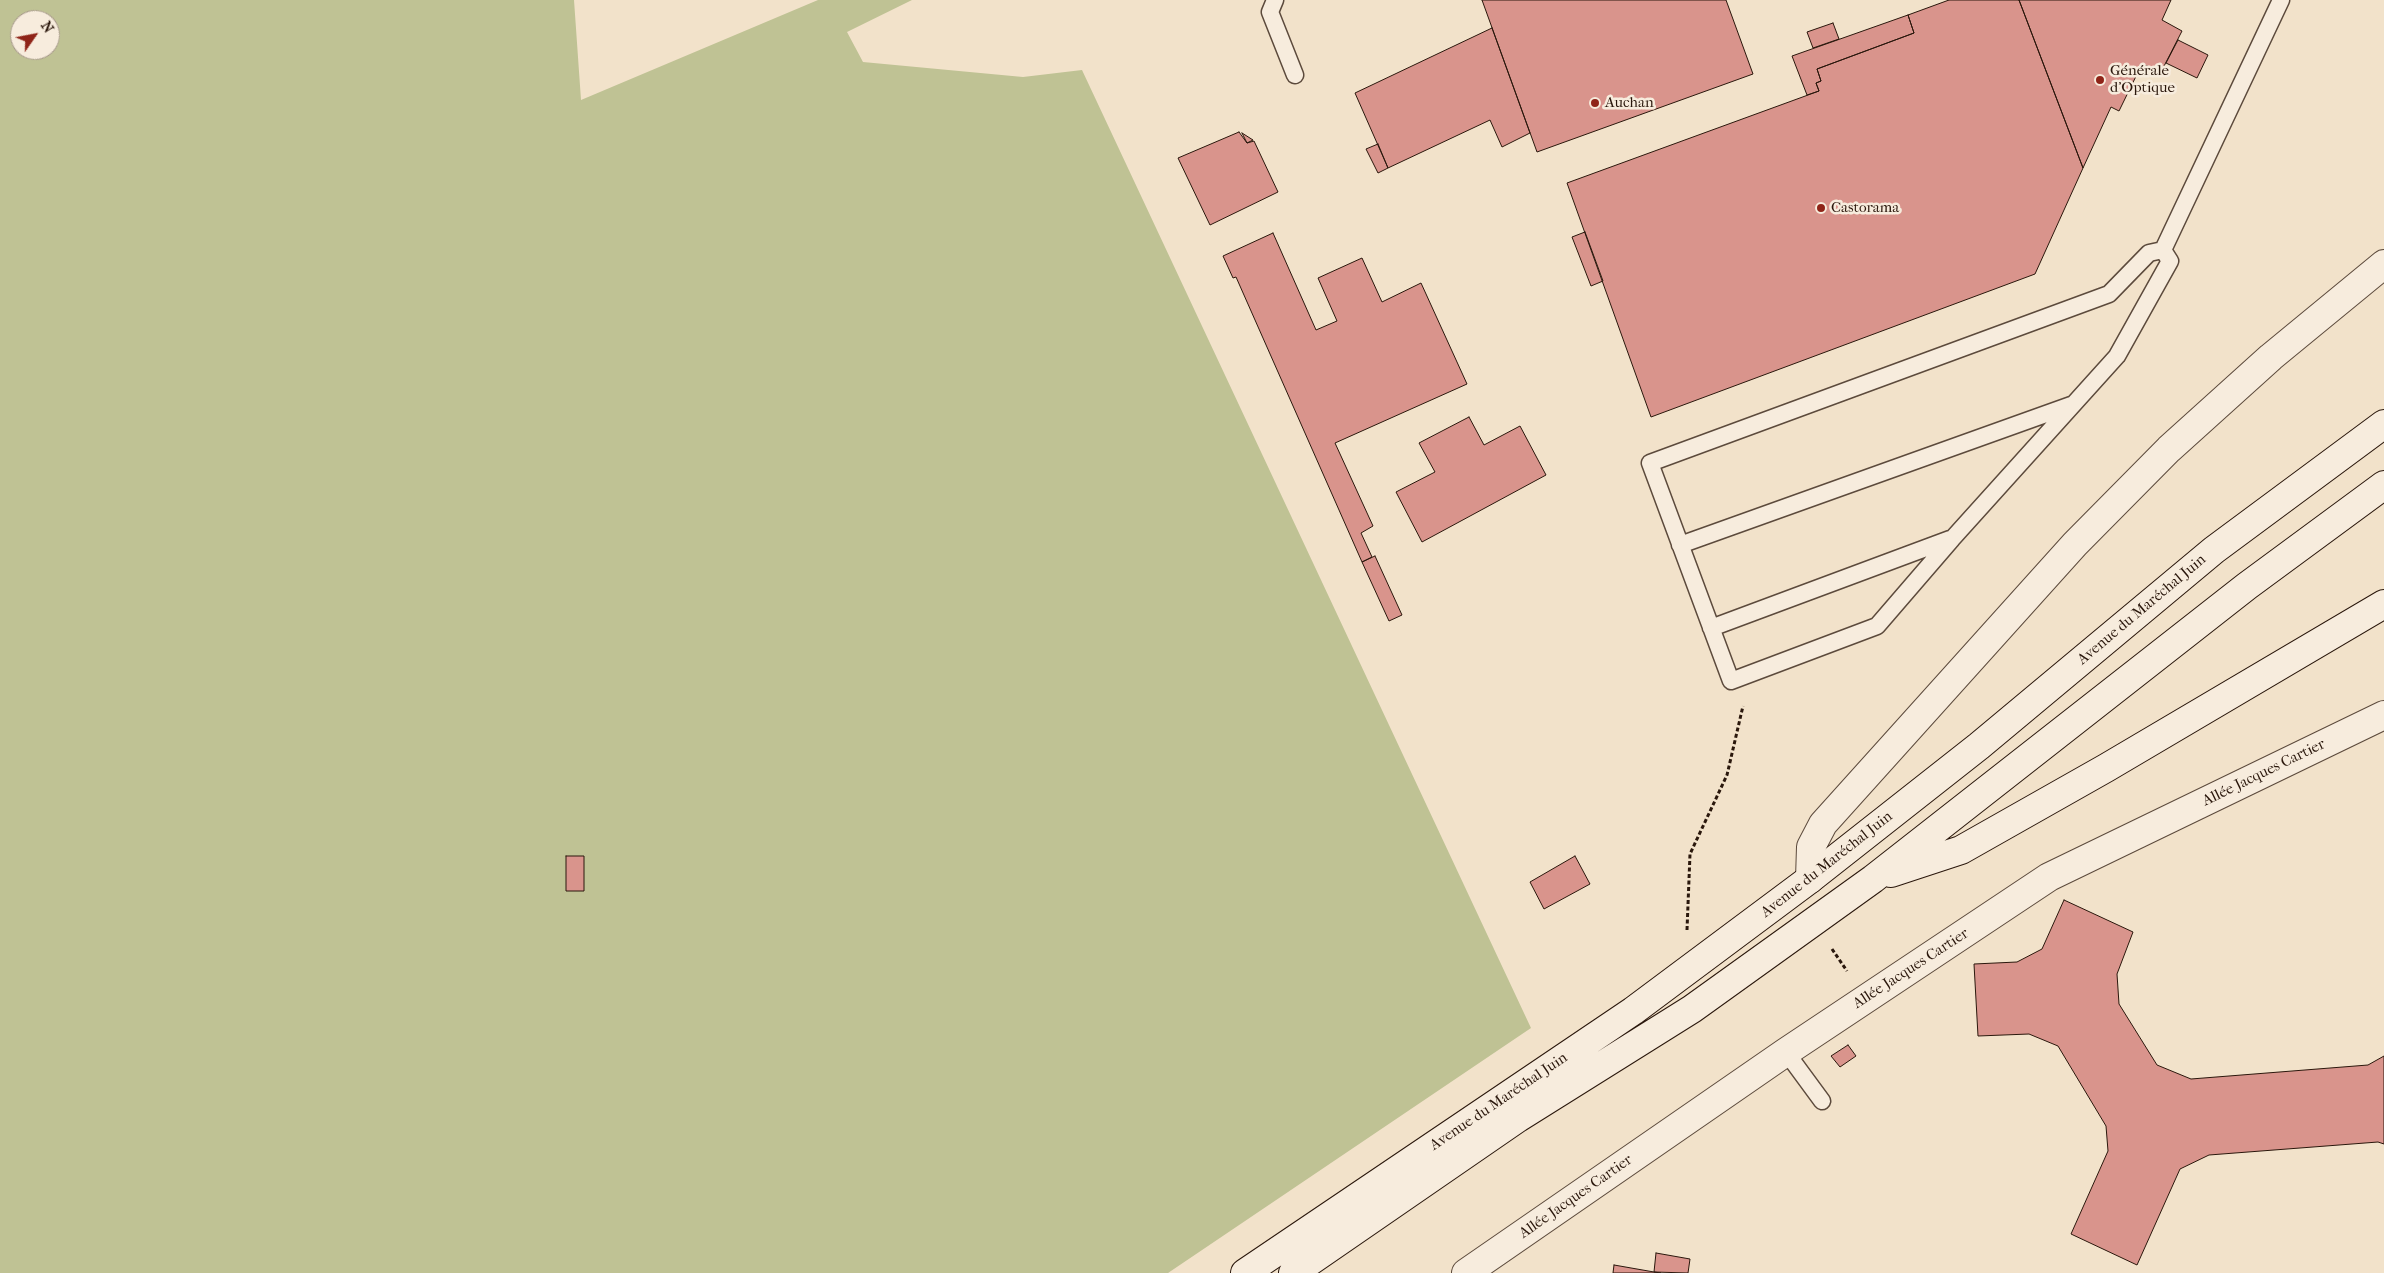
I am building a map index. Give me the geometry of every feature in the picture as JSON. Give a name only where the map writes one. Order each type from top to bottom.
[{"type":"main road","points":[[1810,879],[1811,847],[1823,824],[2075,544],[2169,449],[2271,357],[2384,264]]},
{"type":"main road","name":"Avenue du Maréchal Juin","points":[[1245,1273],[1633,1011],[1810,879],[1979,746],[2214,550],[2384,424]]},
{"type":"main road","name":"Avenue du Maréchal Juin","points":[[1293,1273],[1518,1118],[1692,1009],[1873,879],[2247,586],[2384,485]]},
{"type":"main road","points":[[1873,879],[1961,850],[2106,768],[2384,604]]},
{"type":"main road","name":"Allée Jacques Cartier","points":[[1466,1273],[1786,1052],[2049,878],[2384,715]]},
{"type":"lane","points":[[1275,0],[1270,12],[1295,75]]},
{"type":"lane","points":[[2163,250],[2281,0]]},
{"type":"lane","points":[[2163,250],[2170,261],[2116,356],[1952,539],[1877,626],[1731,682],[1650,463],[2109,294],[2149,253],[2163,250]]},
{"type":"lane","points":[[1680,545],[2074,404]]},
{"type":"lane","points":[[1711,628],[1952,539]]},
{"type":"lane","points":[[1786,1052],[1822,1101]]},
{"type":"path","points":[[1687,932],[1690,854],[1727,775],[1750,674]]},
{"type":"green space","points":[[0,0],[574,0],[581,100],[818,0],[912,0],[847,32],[863,62],[1023,77],[1082,70],[1531,1028],[1168,1273],[0,1273]]},
{"type":"building","name":"Auchan","points":[[1482,0],[1726,0],[1753,74],[1537,152]]},
{"type":"building","name":"Castorama","points":[[1949,0],[2019,0],[2083,168],[2035,274],[1651,417],[1567,183],[1819,91],[1816,83],[1821,81],[1817,69],[1914,33],[1908,15]]},
{"type":"building","points":[[2019,0],[2171,0],[2162,20],[2182,31],[2161,72],[2142,64],[2119,111],[2111,107],[2083,168]]},
{"type":"building","points":[[1908,15],[1914,33],[1817,69],[1821,81],[1816,83],[1819,91],[1807,95],[1792,56]]},
{"type":"building","points":[[1833,23],[1839,39],[1813,48],[1807,32]]},
{"type":"building","points":[[1492,28],[1530,133],[1502,147],[1490,120],[1388,168],[1355,93]]},
{"type":"building","points":[[2178,40],[2208,55],[2197,78],[2166,63]]},
{"type":"building","points":[[1239,132],[1247,143],[1254,141],[1278,192],[1210,225],[1178,158]]},
{"type":"building","points":[[1242,133],[1253,140],[1247,143]]},
{"type":"building","points":[[1378,144],[1388,168],[1378,173],[1366,149]]},
{"type":"building","points":[[1585,232],[1603,281],[1591,286],[1572,237]]},
{"type":"building","points":[[1273,233],[1316,330],[1337,321],[1318,278],[1362,258],[1382,302],[1421,283],[1467,384],[1335,443],[1373,526],[1361,533],[1372,557],[1362,562],[1236,277],[1233,278],[1223,256]]},
{"type":"building","points":[[1469,417],[1484,445],[1520,426],[1546,475],[1422,542],[1396,492],[1435,472],[1419,443]]},
{"type":"building","points":[[1375,556],[1402,615],[1389,621],[1362,562]]},
{"type":"building","points":[[566,856],[584,856],[584,891],[566,891]]},
{"type":"building","points":[[1575,856],[1590,884],[1544,909],[1530,882]]},
{"type":"building","points":[[2064,900],[2133,932],[2117,974],[2119,1004],[2157,1065],[2191,1079],[2368,1065],[2384,1056],[2384,1144],[2378,1142],[2209,1155],[2180,1169],[2137,1265],[2071,1234],[2108,1151],[2106,1126],[2058,1046],[2029,1034],[1978,1036],[1974,964],[2017,962],[2042,949]]},
{"type":"building","points":[[1848,1045],[1856,1056],[1840,1067],[1831,1056]]},
{"type":"building","points":[[1656,1253],[1690,1259],[1688,1273],[1654,1272]]},
{"type":"building","points":[[1614,1265],[1654,1272],[1661,1273],[1613,1273]]},
{"type":"place","name":"Générale d'Optique","points":[[2100,80]]},
{"type":"place","name":"Auchan","points":[[1595,103]]},
{"type":"place","name":"Castorama","points":[[1821,208]]}]
